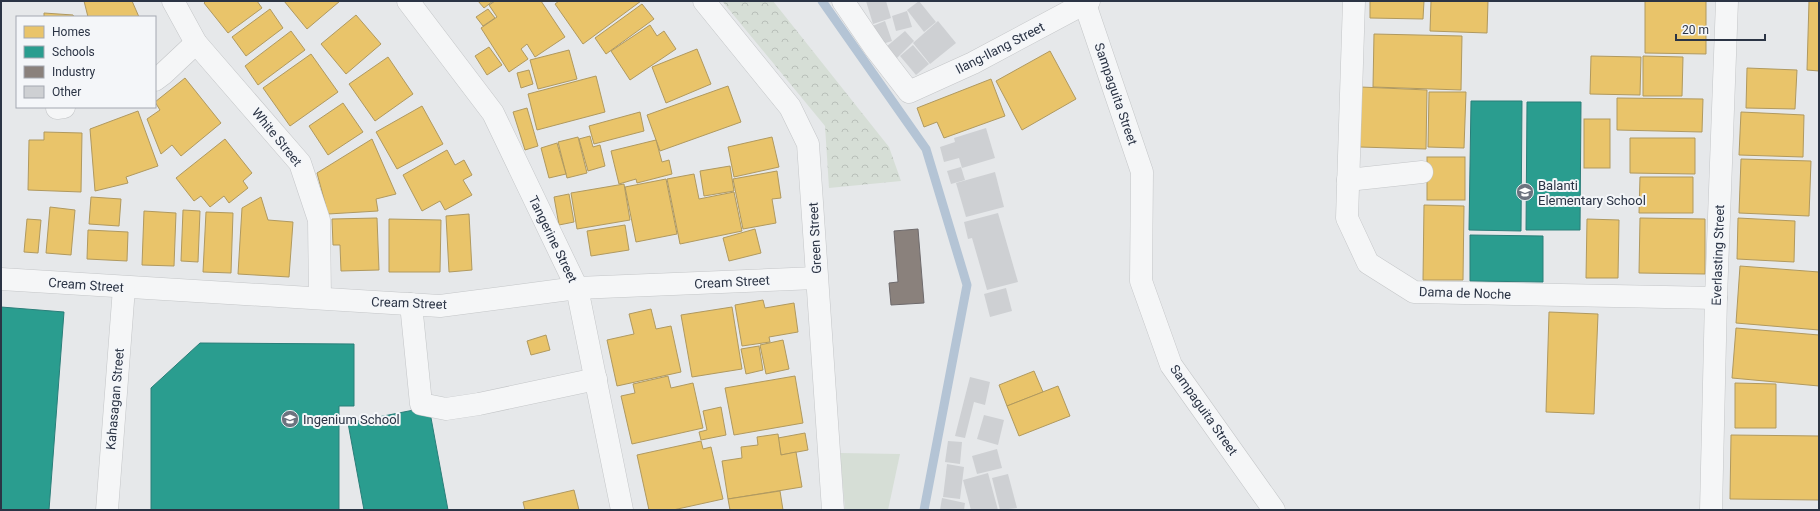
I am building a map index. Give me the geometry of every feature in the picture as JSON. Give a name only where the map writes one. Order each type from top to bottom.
[{"type":"street","name":"White Street","points":[[173,1],[196,43],[300,163],[319,220],[320,298]]},
{"type":"street","name":"Tangerine Street","points":[[408,1],[493,113],[577,288],[622,510]]},
{"type":"street","name":"Green Street","points":[[704,1],[790,107],[808,144],[833,510]]},
{"type":"street","name":"Ilang-Ilang Street","points":[[843,1],[875,48],[909,92],[974,63],[1086,2]]},
{"type":"street","name":"Dama de Noche","points":[[1354,1],[1347,218],[1368,263],[1414,292],[1716,298]]},
{"type":"street","name":"Everlasting Street","points":[[1711,510],[1716,298],[1728,1]]},
{"type":"street","name":"Sampaguita Street","points":[[1086,2],[1142,172],[1141,281],[1171,364],[1274,510]]},
{"type":"street","points":[[156,79],[196,43]]},
{"type":"street","points":[[1348,180],[1422,172]]},
{"type":"street","name":"Cream Street","points":[[1,279],[124,288],[440,306],[577,288],[816,278]]},
{"type":"street","name":"Kahasagan Street","points":[[107,510],[124,288]]},
{"type":"street","points":[[411,304],[421,404],[446,409],[479,404],[596,379]]},
{"type":"green space","points":[[722,1],[773,1],[889,147],[901,181],[829,188],[825,126]]},
{"type":"green space","points":[[840,453],[900,454],[888,510],[845,510]]},
{"type":"building: Homes","points":[[84,1],[132,1],[139,16],[88,16]]},
{"type":"building: Homes","points":[[206,1],[257,1],[262,8],[228,33],[204,3]]},
{"type":"building: Homes","points":[[284,1],[340,1],[307,29]]},
{"type":"building: Homes","points":[[478,1],[493,1],[484,8]]},
{"type":"building: Homes","points":[[495,1],[541,1],[565,37],[535,57],[527,44],[521,49],[528,59],[509,72],[481,28],[497,17],[489,5]]},
{"type":"building: Homes","points":[[559,1],[641,1],[583,44],[555,4]]},
{"type":"building: Homes","points":[[1370,1],[1424,1],[1423,19],[1370,18]]},
{"type":"building: Homes","points":[[1431,1],[1488,1],[1487,33],[1430,31]]},
{"type":"building: Homes","points":[[1645,1],[1706,1],[1706,54],[1645,53]]},
{"type":"building: Homes","points":[[1809,1],[1819,1],[1819,71],[1807,70]]},
{"type":"building: Homes","points":[[642,4],[654,19],[606,54],[595,38]]},
{"type":"building: Homes","points":[[270,9],[283,28],[246,56],[232,37]]},
{"type":"building: Homes","points":[[488,9],[495,18],[483,26],[476,17]]},
{"type":"building: Homes","points":[[44,13],[74,16],[44,16]]},
{"type":"building: Homes","points":[[356,15],[381,44],[346,74],[321,44]]},
{"type":"building: Homes","points":[[650,25],[657,36],[664,31],[676,49],[630,80],[611,51]]},
{"type":"building: Homes","points":[[291,31],[305,50],[258,85],[245,66]]},
{"type":"building: Homes","points":[[1374,34],[1462,36],[1461,90],[1373,87]]},
{"type":"building: Homes","points":[[489,47],[502,65],[487,75],[475,56]]},
{"type":"building: Homes","points":[[697,49],[711,84],[666,103],[652,67]]},
{"type":"building: Homes","points":[[569,50],[577,79],[538,89],[530,60]]},
{"type":"building: Homes","points":[[1050,51],[1076,99],[1022,130],[996,81]]},
{"type":"building: Homes","points":[[311,54],[338,92],[290,126],[263,88]]},
{"type":"building: Homes","points":[[1591,56],[1641,57],[1640,95],[1590,94]]},
{"type":"building: Homes","points":[[1643,56],[1683,57],[1682,96],[1643,96]]},
{"type":"building: Homes","points":[[388,57],[413,94],[375,121],[349,84]]},
{"type":"building: Homes","points":[[1747,68],[1797,70],[1795,109],[1746,108]]},
{"type":"building: Homes","points":[[529,70],[533,84],[521,88],[517,73]]},
{"type":"building: Homes","points":[[596,76],[605,112],[537,130],[528,94]]},
{"type":"building: Homes","points":[[185,78],[221,123],[181,156],[172,145],[161,154],[147,119],[160,110],[156,101]]},
{"type":"building: Homes","points":[[991,79],[1005,116],[944,138],[937,122],[924,127],[917,108]]},
{"type":"building: Homes","points":[[728,86],[741,122],[660,151],[647,115]]},
{"type":"building: Homes","points":[[1361,87],[1427,90],[1426,149],[1360,147]]},
{"type":"building: Homes","points":[[1429,92],[1466,92],[1464,148],[1428,147]]},
{"type":"building: Homes","points":[[1617,98],[1703,99],[1702,132],[1617,130]]},
{"type":"building: Homes","points":[[343,103],[363,132],[328,155],[309,126]]},
{"type":"building: Homes","points":[[422,106],[443,144],[397,169],[376,132]]},
{"type":"building: Homes","points":[[527,108],[538,146],[525,150],[513,112]]},
{"type":"building: Homes","points":[[138,111],[158,166],[126,177],[128,183],[95,191],[90,129]]},
{"type":"building: Homes","points":[[640,112],[644,131],[594,144],[589,126]]},
{"type":"building: Homes","points":[[1741,112],[1804,115],[1803,157],[1739,155]]},
{"type":"building: Homes","points":[[1584,119],[1610,119],[1610,168],[1584,168]]},
{"type":"building: Homes","points":[[44,132],[82,133],[81,192],[28,190],[29,140],[44,140]]},
{"type":"building: Homes","points":[[590,136],[593,147],[600,145],[605,166],[588,171],[579,139]]},
{"type":"building: Homes","points":[[578,137],[587,173],[567,178],[558,142]]},
{"type":"building: Homes","points":[[772,137],[779,167],[734,177],[728,147]]},
{"type":"building: Homes","points":[[1630,138],[1695,138],[1695,174],[1630,173]]},
{"type":"building: Homes","points":[[225,139],[252,173],[243,181],[248,188],[229,203],[224,196],[210,207],[201,196],[194,201],[176,178]]},
{"type":"building: Homes","points":[[372,139],[396,194],[376,199],[378,211],[328,214],[317,173]]},
{"type":"building: Homes","points":[[656,140],[662,162],[669,160],[672,174],[637,183],[636,179],[619,184],[611,151]]},
{"type":"building: Homes","points":[[557,143],[566,174],[549,178],[541,148]]},
{"type":"building: Homes","points":[[447,150],[455,165],[464,160],[472,175],[463,180],[472,195],[445,210],[440,201],[422,211],[403,175]]},
{"type":"building: Homes","points":[[1427,157],[1465,157],[1465,200],[1427,200]]},
{"type":"building: Homes","points":[[1741,159],[1811,161],[1809,216],[1739,213]]},
{"type":"building: Homes","points":[[730,166],[734,191],[704,196],[700,171]]},
{"type":"building: Homes","points":[[777,171],[781,198],[772,199],[776,223],[743,229],[733,179]]},
{"type":"building: Homes","points":[[694,174],[699,199],[734,192],[742,231],[680,244],[667,179]]},
{"type":"building: Homes","points":[[1640,177],[1693,177],[1693,213],[1639,213]]},
{"type":"building: Homes","points":[[666,179],[677,234],[636,242],[625,187]]},
{"type":"building: Homes","points":[[624,184],[630,220],[577,229],[571,193]]},
{"type":"building: Homes","points":[[569,194],[574,222],[559,225],[554,197]]},
{"type":"building: Homes","points":[[91,197],[121,199],[119,226],[89,224]]},
{"type":"building: Homes","points":[[261,197],[268,220],[293,222],[289,277],[238,274],[242,208]]},
{"type":"building: Homes","points":[[1424,205],[1464,206],[1463,280],[1423,280]]},
{"type":"building: Homes","points":[[50,207],[75,210],[71,255],[46,253]]},
{"type":"building: Homes","points":[[183,210],[200,211],[198,262],[181,261]]},
{"type":"building: Homes","points":[[144,211],[176,213],[174,266],[142,265]]},
{"type":"building: Homes","points":[[206,212],[233,213],[231,273],[203,272]]},
{"type":"building: Homes","points":[[469,214],[472,270],[449,272],[446,216]]},
{"type":"building: Homes","points":[[377,218],[379,270],[341,271],[340,245],[333,245],[332,219]]},
{"type":"building: Homes","points":[[1640,218],[1705,219],[1705,274],[1639,273]]},
{"type":"building: Homes","points":[[1738,218],[1795,221],[1794,262],[1737,259]]},
{"type":"building: Homes","points":[[27,219],[41,220],[38,253],[24,252]]},
{"type":"building: Homes","points":[[389,219],[441,220],[440,272],[389,272]]},
{"type":"building: Homes","points":[[1587,219],[1619,220],[1618,278],[1586,278]]},
{"type":"building: Homes","points":[[625,225],[629,250],[591,256],[587,231]]},
{"type":"building: Homes","points":[[755,229],[761,253],[729,261],[723,238]]},
{"type":"building: Homes","points":[[88,230],[128,232],[127,261],[87,259]]},
{"type":"building: Homes","points":[[1740,266],[1819,272],[1819,330],[1736,323]]},
{"type":"building: Homes","points":[[763,300],[765,308],[794,303],[798,332],[769,337],[770,342],[742,346],[735,305]]},
{"type":"building: Homes","points":[[732,307],[742,369],[692,377],[681,315]]},
{"type":"building: Homes","points":[[651,309],[656,329],[671,326],[681,372],[617,386],[607,340],[634,334],[629,314]]},
{"type":"building: Homes","points":[[1549,312],[1598,314],[1594,414],[1546,412]]},
{"type":"building: Homes","points":[[1736,328],[1819,335],[1819,386],[1732,378]]},
{"type":"building: Homes","points":[[546,335],[550,350],[531,355],[527,341]]},
{"type":"building: Homes","points":[[783,340],[789,369],[766,374],[760,345]]},
{"type":"building: Homes","points":[[759,346],[763,370],[746,374],[741,349]]},
{"type":"building: Homes","points":[[1034,371],[1043,392],[1007,406],[999,385]]},
{"type":"building: Homes","points":[[668,376],[671,388],[693,383],[703,428],[632,444],[621,396],[635,393],[633,384]]},
{"type":"building: Homes","points":[[795,376],[803,423],[734,435],[725,388]]},
{"type":"building: Homes","points":[[1735,383],[1776,384],[1776,428],[1735,428]]},
{"type":"building: Homes","points":[[1058,386],[1070,416],[1019,436],[1007,406]]},
{"type":"building: Homes","points":[[721,407],[726,435],[701,440],[699,432],[707,430],[703,411]]},
{"type":"building: Homes","points":[[805,433],[808,450],[781,455],[778,438]]},
{"type":"building: Homes","points":[[778,434],[781,455],[796,452],[802,487],[728,499],[722,461],[742,458],[741,447],[758,445],[757,437]]},
{"type":"building: Homes","points":[[1731,435],[1819,436],[1819,500],[1730,499]]},
{"type":"building: Homes","points":[[701,441],[703,449],[711,447],[723,499],[673,510],[649,510],[637,455]]},
{"type":"building: Homes","points":[[574,490],[579,510],[525,510],[523,502]]},
{"type":"building: Homes","points":[[780,491],[783,510],[730,510],[728,499]]},
{"type":"building: Schools","points":[[1471,101],[1522,101],[1521,231],[1469,230]]},
{"type":"building: Schools","points":[[1527,102],[1581,102],[1580,230],[1526,230]]},
{"type":"building: Schools","points":[[1470,235],[1543,236],[1543,282],[1470,281]]},
{"type":"building: Schools","points":[[1,307],[64,312],[49,510],[1,510]]},
{"type":"building: Schools","points":[[200,343],[354,344],[354,406],[339,406],[339,510],[151,510],[151,388]]},
{"type":"building: Schools","points":[[429,407],[448,510],[364,510],[348,423]]},
{"type":"building: Industry","points":[[918,229],[924,303],[891,305],[889,283],[898,282],[894,231]]},
{"type":"building: Other","points":[[866,1],[886,1],[891,18],[873,24]]},
{"type":"building: Other","points":[[919,1],[936,22],[924,32],[907,10]]},
{"type":"building: Other","points":[[907,11],[912,27],[896,31],[892,16]]},
{"type":"building: Other","points":[[885,21],[892,41],[876,46],[870,27]]},
{"type":"building: Other","points":[[938,21],[956,43],[930,64],[913,43]]},
{"type":"building: Other","points":[[905,31],[914,41],[896,59],[886,47]]},
{"type":"building: Other","points":[[913,45],[929,64],[916,75],[900,56]]},
{"type":"building: Other","points":[[986,128],[995,158],[962,168],[959,158],[944,162],[940,147],[955,142],[954,138]]},
{"type":"building: Other","points":[[961,167],[965,180],[951,184],[947,171]]},
{"type":"building: Other","points":[[995,172],[1004,207],[966,217],[956,183]]},
{"type":"building: Other","points":[[998,213],[1018,282],[987,290],[972,238],[968,239],[964,222]]},
{"type":"building: Other","points":[[1006,288],[1012,311],[990,317],[984,294]]},
{"type":"building: Other","points":[[970,377],[990,382],[985,405],[974,402],[965,438],[955,436]]},
{"type":"building: Other","points":[[984,415],[1004,420],[998,445],[977,439]]},
{"type":"building: Other","points":[[948,441],[962,442],[960,464],[945,462]]},
{"type":"building: Other","points":[[997,449],[1002,468],[977,474],[972,456]]},
{"type":"building: Other","points":[[947,464],[964,467],[960,499],[943,497]]},
{"type":"building: Other","points":[[988,473],[998,510],[971,510],[963,480]]},
{"type":"building: Other","points":[[1008,474],[1017,508],[1000,510],[992,478]]},
{"type":"building: Other","points":[[942,498],[965,503],[964,510],[940,510]]},
{"type":"waterway","points":[[822,1],[926,149],[967,285],[924,510]]},
{"type":"place","name":"Balanti Elementary School","points":[[1525,192]]},
{"type":"place","name":"Ingenium School","points":[[290,419]]}]
